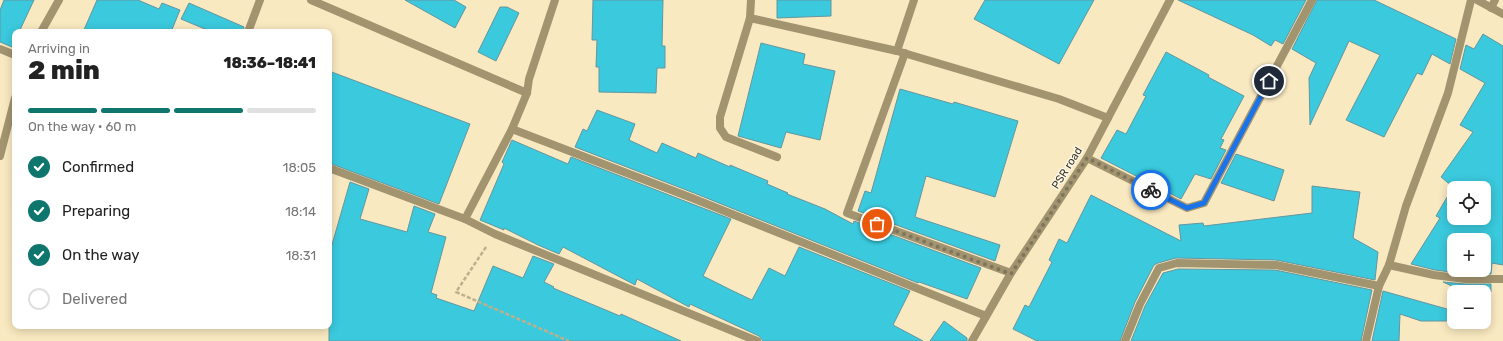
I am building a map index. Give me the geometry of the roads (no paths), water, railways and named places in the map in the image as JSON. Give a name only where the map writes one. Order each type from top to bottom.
[{"type":"street","points":[[43,29],[59,0]]},
{"type":"street","points":[[249,29],[260,0]]},
{"type":"street","points":[[311,0],[527,93]]},
{"type":"street","points":[[465,219],[512,129],[527,93],[528,78],[555,0]]},
{"type":"street","points":[[751,0],[750,18],[720,117],[720,128],[726,137],[777,157]]},
{"type":"street","points":[[914,0],[901,52],[847,213],[1011,274]]},
{"type":"street","name":"PSR road","points":[[972,341],[1011,274],[1087,158],[1170,0]]},
{"type":"street","points":[[1087,158],[1187,208],[1204,203],[1312,0]]},
{"type":"street","points":[[1366,341],[1380,286],[1389,265],[1406,206],[1448,94],[1471,0]]},
{"type":"street","points":[[1476,0],[1503,14]]},
{"type":"street","points":[[1491,8],[1495,0]]},
{"type":"street","points":[[750,18],[901,52],[1059,99],[1108,118]]},
{"type":"street","points":[[0,49],[12,54]]},
{"type":"street","points":[[1,150],[12,109]]},
{"type":"street","points":[[512,129],[692,198],[986,316]]},
{"type":"street","points":[[332,169],[465,219],[495,234],[757,341]]},
{"type":"street","points":[[1125,341],[1140,304],[1159,268],[1177,263],[1276,265],[1380,286]]},
{"type":"street","points":[[1389,265],[1434,275],[1464,279],[1503,279]]}]
